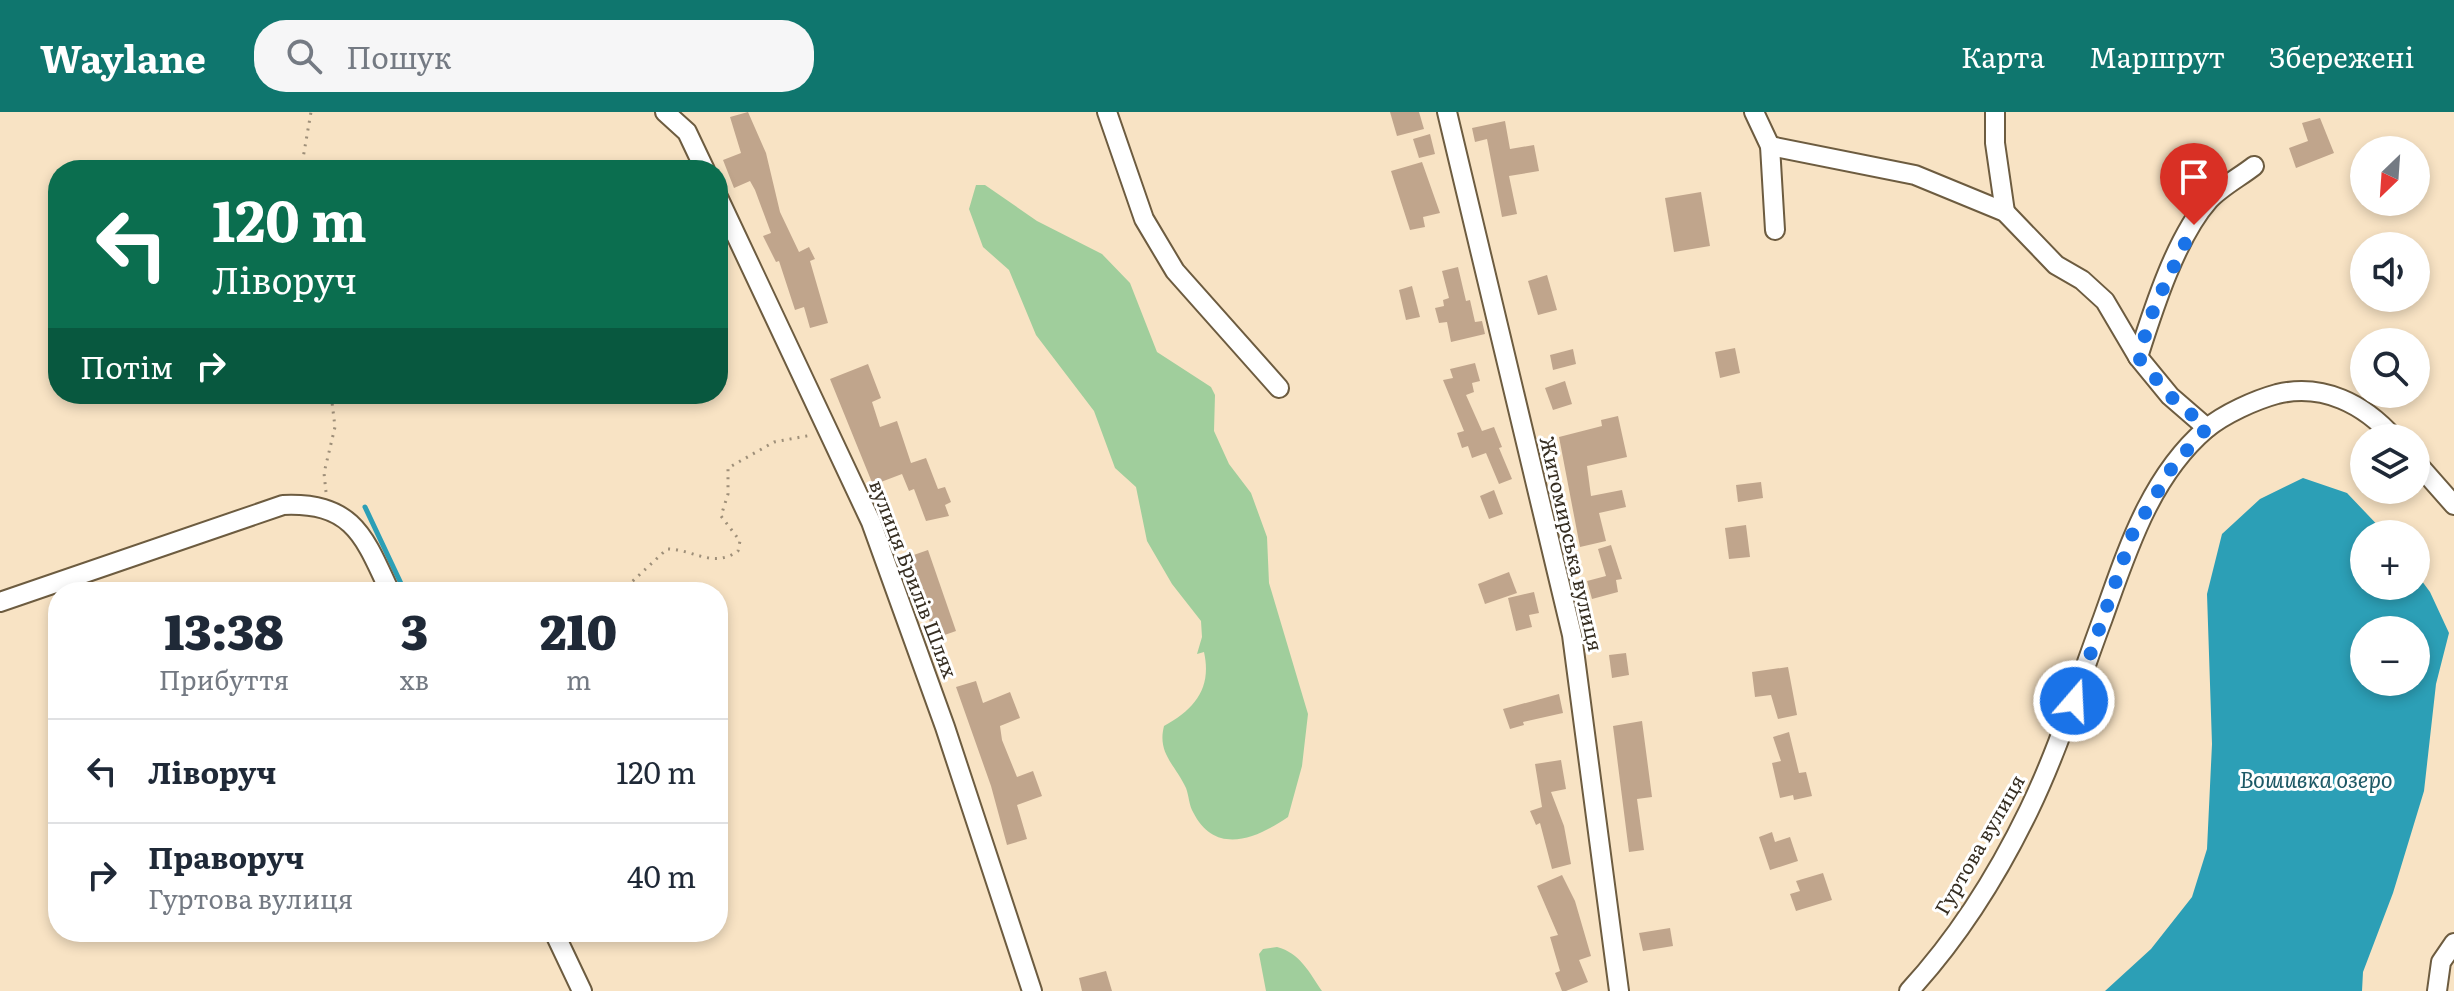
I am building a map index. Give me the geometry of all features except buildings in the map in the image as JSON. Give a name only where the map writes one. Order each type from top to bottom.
[{"type":"street","points":[[665,112],[687,132],[700,160]]},
{"type":"street","points":[[1107,112],[1144,219],[1175,271],[1279,388]]},
{"type":"street","name":"Житомирська вулиця","points":[[1447,112],[1572,635],[1619,991]]},
{"type":"street","points":[[1754,112],[1770,146],[1775,230]]},
{"type":"street","points":[[1995,112],[1995,143],[2005,212]]},
{"type":"street","points":[[1770,146],[1915,175],[2005,212],[2056,265],[2082,280],[2105,301],[2138,357],[2170,396],[2207,428]]},
{"type":"street","points":[[2138,357],[2155,305],[2179,250],[2209,199],[2254,166]]},
{"type":"street","name":"вулиця Брилів Шлях","points":[[728,218],[871,522],[945,727],[1032,991]]},
{"type":"street","name":"Гуртова вулиця","points":[[1909,991],[1940,958],[2028,813],[2060,741],[2132,535],[2173,466],[2207,428],[2264,398],[2295,390],[2330,394],[2357,405],[2378,424]]},
{"type":"street","points":[[2430,478],[2454,505]]},
{"type":"street","points":[[58,582],[283,505],[327,508],[356,527],[385,582]]},
{"type":"street","points":[[0,602],[48,586]]},
{"type":"street","points":[[559,942],[582,991]]},
{"type":"street","points":[[2437,991],[2441,962],[2454,943]]},
{"type":"path","points":[[303,160],[311,112]]},
{"type":"path","points":[[327,508],[324,473],[335,427],[332,404]]},
{"type":"path","points":[[632,582],[667,549],[679,549],[710,559],[727,559],[738,551],[740,541],[721,516],[728,494],[728,468],[774,442],[829,432]]},
{"type":"green space","points":[[976,185],[985,185],[1037,221],[1102,254],[1130,283],[1157,352],[1211,387],[1215,395],[1214,431],[1229,464],[1251,493],[1267,537],[1269,583],[1308,714],[1302,766],[1288,817],[1263,832],[1250,837],[1224,839],[1202,826],[1193,812],[1186,788],[1165,752],[1164,726],[1192,705],[1203,687],[1204,652],[1197,654],[1202,637],[1201,621],[1172,584],[1147,541],[1136,487],[1115,468],[1094,411],[1036,335],[1009,270],[983,247],[969,209]]},
{"type":"green space","points":[[1277,947],[1298,959],[1322,991],[1266,991],[1259,954],[1263,949]]},
{"type":"water","name":"Вошивка озеро","points":[[2303,478],[2347,493],[2350,504],[2357,504],[2373,520],[2350,520],[2350,600],[2430,600],[2430,592],[2449,633],[2436,684],[2424,791],[2393,893],[2363,972],[2362,991],[2105,991],[2151,949],[2192,897],[2207,849],[2212,744],[2207,594],[2222,534],[2260,499]]},
{"type":"waterway","points":[[365,507],[400,582]]},
{"type":"route","points":[[2074,701],[2132,535],[2173,466],[2207,428],[2170,396],[2138,357],[2155,305],[2179,250],[2194,225]]}]
